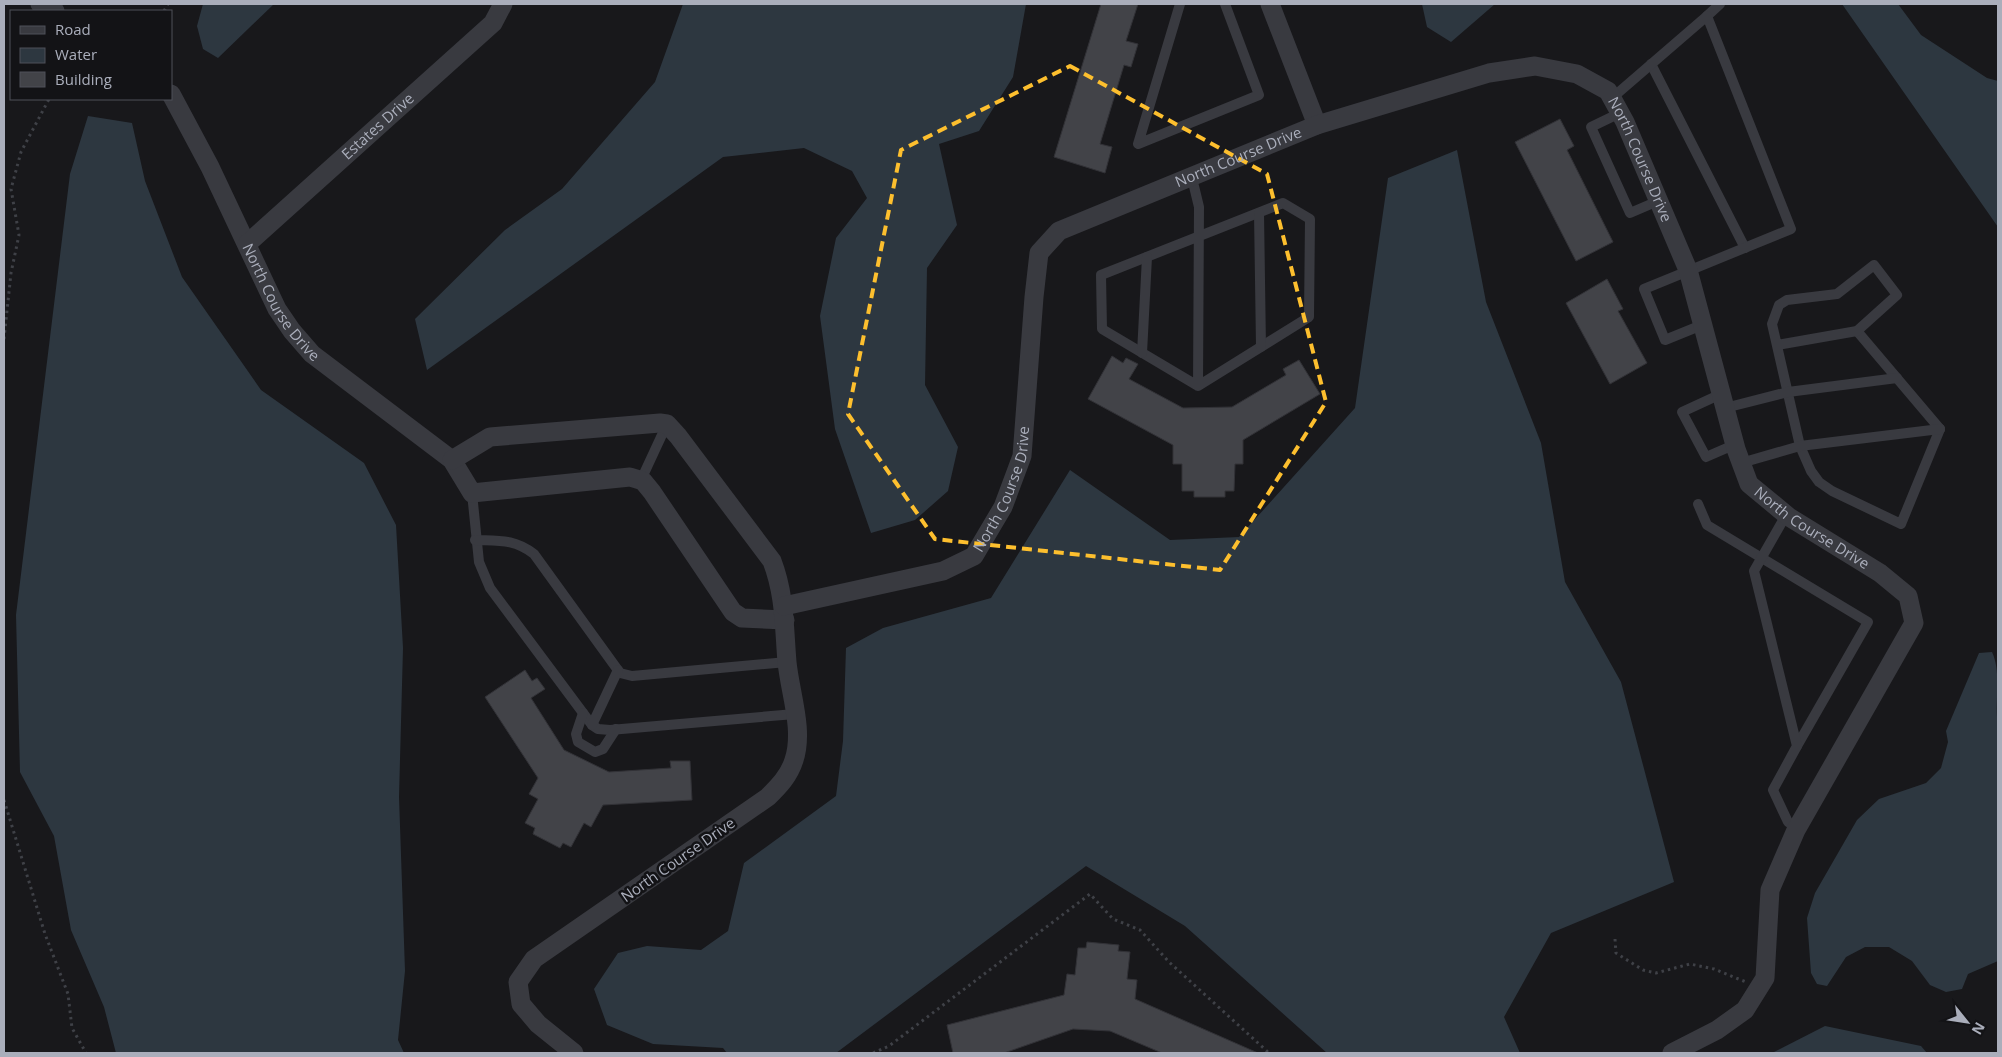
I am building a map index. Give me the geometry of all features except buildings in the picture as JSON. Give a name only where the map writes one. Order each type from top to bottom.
[{"type":"street","points":[[40,4],[53,10]]},
{"type":"street","name":"Estates Drive","points":[[247,244],[493,23],[503,4]]},
{"type":"street","points":[[1270,4],[1317,125]]},
{"type":"street","name":"North Course Drive","points":[[640,480],[652,492],[733,612],[742,618],[785,613],[943,571],[974,556],[1003,507],[1022,456],[1039,253],[1059,231],[1104,211],[1192,178],[1317,125],[1488,73],[1534,66],[1577,74],[1608,91],[1688,270],[1723,401],[1749,484],[1786,515],[1880,573],[1908,596],[1914,623],[1798,827],[1770,890],[1765,978],[1746,1010],[1717,1030],[1672,1053]]},
{"type":"street","name":"North Course Drive","points":[[172,96],[210,168],[277,308],[312,354],[452,460],[472,493]]},
{"type":"street","points":[[452,460],[490,437],[660,423],[667,424]]},
{"type":"street","name":"North Course Drive","points":[[574,1053],[538,1024],[521,1004],[518,982],[534,960],[768,797],[783,782],[794,760],[797,741],[787,662],[785,613],[781,583],[772,561],[667,424]]},
{"type":"street","points":[[472,493],[596,479],[630,477],[640,480]]},
{"type":"lane","points":[[1180,4],[1138,144],[1259,95],[1225,4]]},
{"type":"lane","points":[[1658,200],[1630,213],[1591,127],[1616,106],[1651,64],[1720,4]]},
{"type":"lane","points":[[1702,325],[1665,340],[1644,289],[1791,229],[1707,16]]},
{"type":"lane","points":[[1651,64],[1745,248]]},
{"type":"lane","points":[[1192,178],[1199,207],[1198,386]]},
{"type":"lane","points":[[1283,203],[1310,219],[1309,317],[1198,386],[1102,329],[1101,275],[1283,203]]},
{"type":"lane","points":[[1259,213],[1261,347]]},
{"type":"lane","points":[[1142,353],[1147,257]]},
{"type":"lane","points":[[1777,345],[1857,331],[1897,295],[1874,265],[1838,294],[1787,300],[1779,305],[1772,324],[1800,446],[1819,482],[1843,497],[1901,524],[1940,429]]},
{"type":"lane","points":[[1857,331],[1940,429]]},
{"type":"lane","points":[[1736,444],[1706,457],[1682,412],[1723,401],[1897,378]]},
{"type":"lane","points":[[640,480],[667,424]]},
{"type":"lane","points":[[1741,463],[1800,446],[1940,429]]},
{"type":"lane","points":[[472,493],[475,540],[479,562],[490,588],[592,725],[598,729],[616,729],[795,714]]},
{"type":"lane","points":[[1698,504],[1707,525],[1868,622],[1773,790],[1788,822],[1798,827]]},
{"type":"lane","points":[[1786,515],[1754,571],[1797,746]]},
{"type":"lane","points":[[475,540],[511,541],[521,544],[534,554],[618,670],[632,676],[787,662]]},
{"type":"lane","points":[[592,725],[618,670]]},
{"type":"lane","points":[[583,714],[576,734],[578,742],[595,752],[603,749],[616,729]]},
{"type":"path","points":[[4,339],[11,272],[19,235],[11,189],[21,152],[48,100]]},
{"type":"path","points":[[4,800],[45,934],[68,994],[72,1028],[86,1053]]},
{"type":"path","points":[[873,1053],[888,1046],[1090,894],[1113,919],[1140,930],[1176,968],[1269,1053]]},
{"type":"path","points":[[1614,939],[1616,953],[1643,970],[1656,973],[1690,964],[1714,968],[1751,984]]},
{"type":"highlighted area","points":[[1070,66],[1267,174],[1326,402],[1220,570],[935,539],[848,414],[901,150]]},
{"type":"water","points":[[203,4],[274,4],[218,58],[203,49],[197,26]]},
{"type":"water","points":[[683,4],[1026,4],[1013,77],[979,131],[939,144],[957,225],[927,268],[925,385],[958,447],[948,491],[915,520],[871,533],[835,429],[820,316],[836,238],[867,198],[852,171],[804,148],[723,157],[427,370],[415,319],[505,230],[562,189],[655,82]]},
{"type":"water","points":[[1422,4],[1495,4],[1451,42],[1427,27]]},
{"type":"water","points":[[1842,4],[1898,4],[1921,35],[1987,78],[1998,81],[1998,227]]},
{"type":"water","points":[[88,116],[132,123],[145,181],[182,277],[261,390],[364,463],[396,525],[403,648],[399,797],[405,971],[398,1040],[404,1053],[116,1053],[104,1007],[71,930],[54,836],[20,772],[16,615],[70,174]]},
{"type":"water","points":[[1457,150],[1486,302],[1541,443],[1565,582],[1621,682],[1674,882],[1551,933],[1504,1017],[1520,1053],[1327,1053],[1185,926],[1086,866],[836,1053],[727,1053],[723,1048],[653,1044],[607,1025],[594,989],[618,953],[647,946],[701,950],[728,931],[744,863],[836,796],[843,741],[846,648],[883,628],[991,598],[1070,470],[1170,540],[1239,537],[1355,408],[1388,178]]},
{"type":"water","points":[[1992,652],[1997,669],[1998,961],[1968,974],[1962,989],[1946,992],[1930,985],[1912,961],[1889,947],[1865,947],[1846,957],[1827,986],[1817,984],[1811,973],[1807,918],[1815,893],[1857,820],[1879,799],[1926,783],[1941,768],[1948,742],[1946,731],[1979,653]]},
{"type":"water","points":[[1825,1026],[1921,1046],[1927,1053],[1772,1053]]}]
